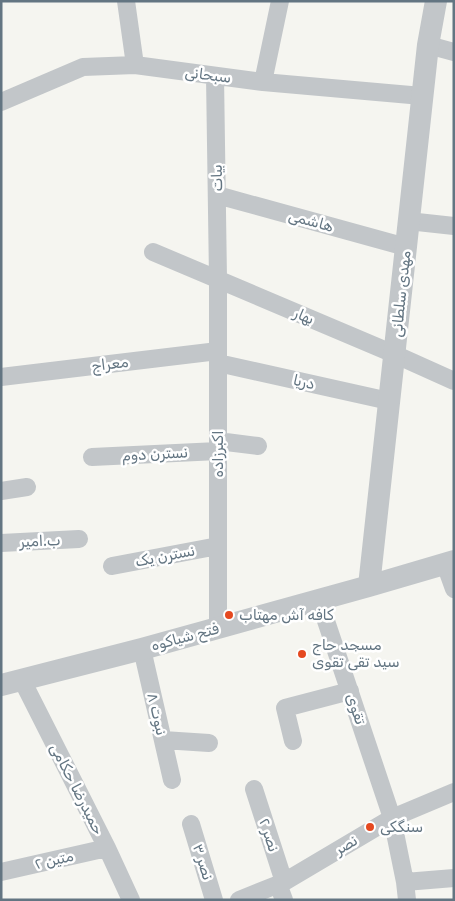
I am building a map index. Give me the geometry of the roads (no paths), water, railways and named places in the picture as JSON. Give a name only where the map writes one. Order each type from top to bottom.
[{"type":"street","points":[[126,1],[134,65]]},
{"type":"street","points":[[263,82],[280,1]]},
{"type":"street","name":"مهدی سلطانی","points":[[369,586],[422,96],[436,1]]},
{"type":"street","points":[[428,45],[454,52]]},
{"type":"street","name":"سبحانی","points":[[1,102],[83,67],[134,65],[263,82],[422,96]]},
{"type":"street","name":"بیات","points":[[215,76],[218,279]]},
{"type":"street","name":"هاشمی","points":[[217,195],[406,246]]},
{"type":"street","points":[[408,222],[454,226]]},
{"type":"street","name":"بهار","points":[[153,252],[454,381]]},
{"type":"street","name":"اکبرزاده","points":[[218,279],[218,628]]},
{"type":"street","name":"معراج","points":[[1,377],[218,357]]},
{"type":"street","name":"دریا","points":[[218,357],[389,401]]},
{"type":"street","name":"نسترن دوم","points":[[92,457],[218,446],[258,446]]},
{"type":"street","points":[[1,491],[26,487]]},
{"type":"street","name":"ب.امیر","points":[[1,542],[79,539]]},
{"type":"street","name":"نسترن یک","points":[[112,566],[218,546]]},
{"type":"street","points":[[449,563],[454,589]]},
{"type":"street","name":"فتح شیاکوه","points":[[12,682],[142,649],[449,563]]},
{"type":"street","name":"تقوی","points":[[319,600],[392,818],[406,891]]},
{"type":"street","name":"نبوت ۸","points":[[142,649],[172,780]]},
{"type":"street","name":"حمیدرضا حکامی","points":[[12,682],[107,848],[128,899]]},
{"type":"street","points":[[293,741],[285,708],[350,692]]},
{"type":"street","points":[[163,740],[209,743]]},
{"type":"street","name":"نصر ۲","points":[[254,789],[282,888]]},
{"type":"street","name":"نصر","points":[[246,898],[282,888],[392,818],[454,792]]},
{"type":"street","name":"نصر ۳","points":[[191,824],[214,900]]},
{"type":"street","name":"متین ۲","points":[[1,872],[107,848]]},
{"type":"street","points":[[406,891],[454,878]]},
{"type":"place","name":"کافه آش مهتاب","points":[[229,615]]},
{"type":"place","name":"مسجد حاج سید تقی تقوی","points":[[302,654]]},
{"type":"place","name":"سنگکی","points":[[370,827]]}]
